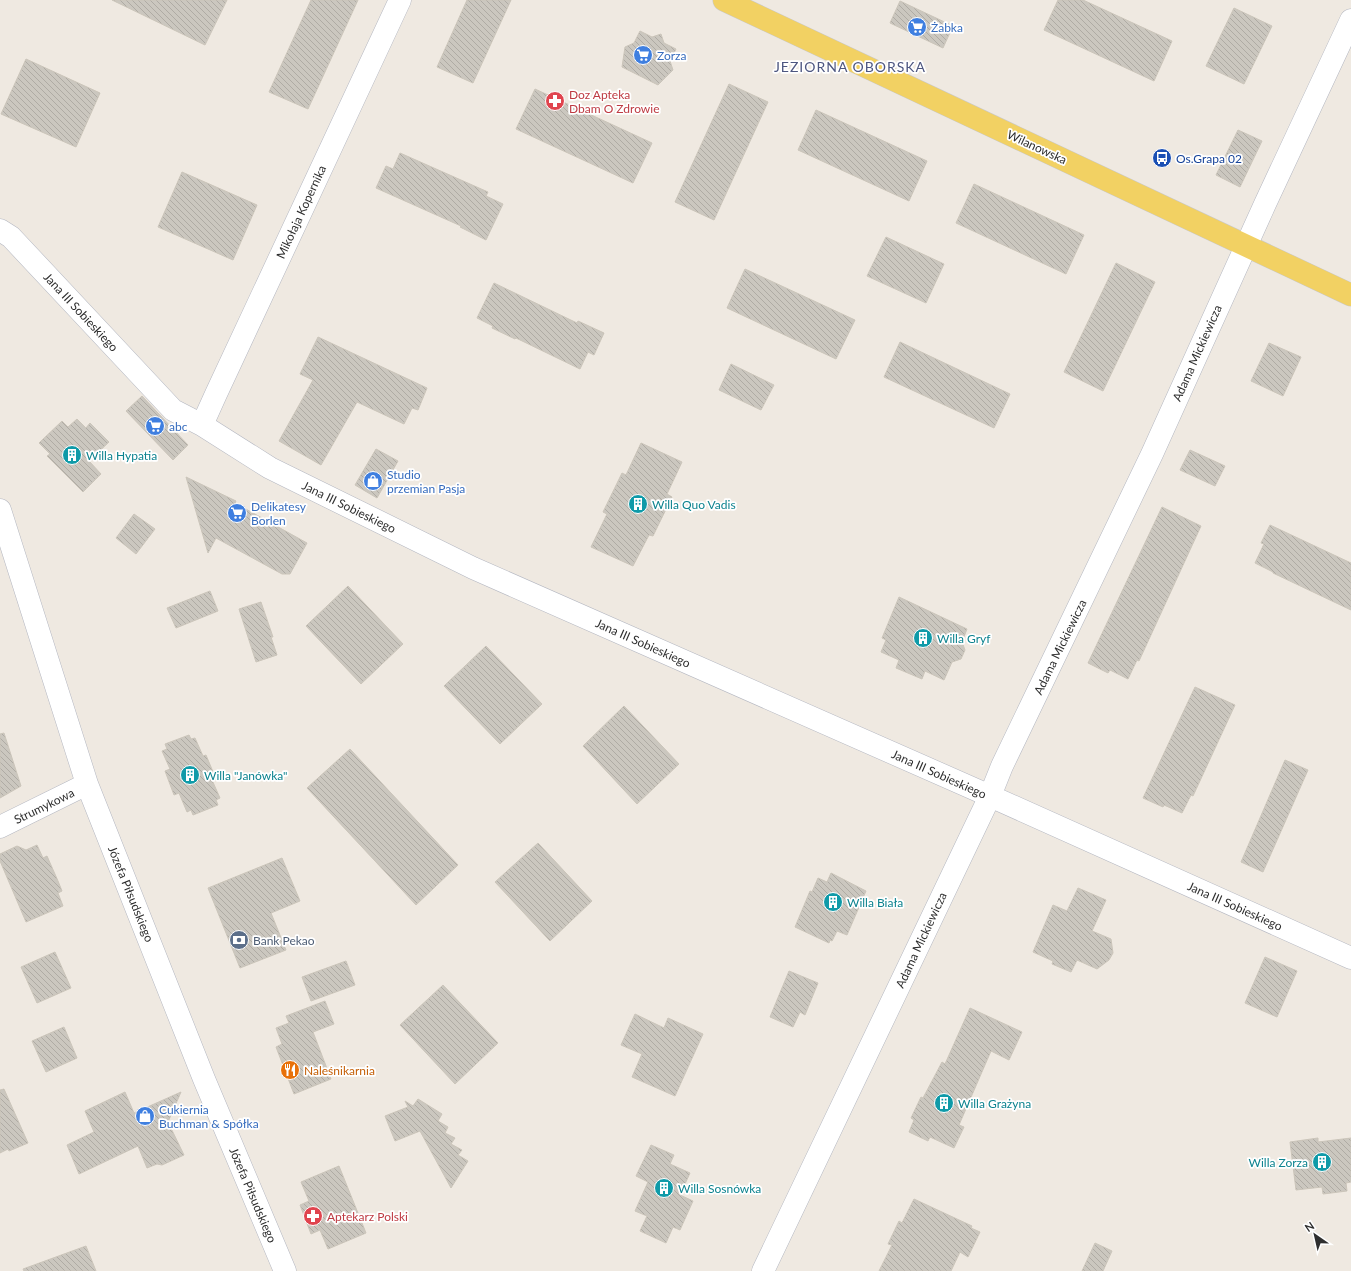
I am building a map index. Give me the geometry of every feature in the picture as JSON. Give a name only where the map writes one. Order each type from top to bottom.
[{"type":"main road","name":"Wilanowska","points":[[724,0],[1351,295]]},
{"type":"street","name":"Mikołaja Kopernika","points":[[202,425],[400,0]]},
{"type":"street","name":"Adama Mickiewicza","points":[[763,1271],[990,796],[1002,766],[1152,454],[1246,246],[1351,20]]},
{"type":"street","name":"Jana III Sobieskiego","points":[[0,230],[11,237],[173,410],[202,425],[270,468],[473,568],[990,796],[1351,958]]},
{"type":"street","name":"Józefa Piłsudskiego","points":[[0,510],[87,784],[204,1079],[285,1271]]},
{"type":"street","name":"Strumykowa","points":[[0,827],[87,784]]},
{"type":"building","points":[[112,0],[227,0],[205,45]]},
{"type":"building","points":[[311,0],[358,0],[308,109],[269,92]]},
{"type":"building","points":[[467,0],[511,0],[473,83],[437,67]]},
{"type":"building","points":[[1058,0],[1083,0],[1172,41],[1154,81],[1044,30]]},
{"type":"building","points":[[900,1],[953,26],[943,48],[890,23]]},
{"type":"building","points":[[1234,8],[1272,26],[1244,84],[1206,66]]},
{"type":"building","points":[[640,31],[652,37],[661,34],[664,43],[676,49],[670,61],[673,70],[658,85],[622,67],[625,47],[634,43]]},
{"type":"building","points":[[26,59],[100,93],[76,147],[1,114]]},
{"type":"building","points":[[729,84],[768,102],[714,220],[675,202]]},
{"type":"building","points":[[535,89],[652,143],[633,183],[516,129]]},
{"type":"building","points":[[816,110],[927,161],[909,201],[798,150]]},
{"type":"building","points":[[1238,130],[1262,141],[1240,187],[1216,175]]},
{"type":"building","points":[[400,153],[488,192],[486,196],[503,204],[486,240],[460,227],[461,226],[376,188],[386,166],[393,169]]},
{"type":"building","points":[[182,172],[257,205],[233,260],[158,227]]},
{"type":"building","points":[[974,184],[1084,235],[1066,274],[956,223]]},
{"type":"building","points":[[886,237],[944,264],[926,303],[867,276]]},
{"type":"building","points":[[1116,263],[1155,282],[1103,391],[1064,372]]},
{"type":"building","points":[[745,269],[855,320],[836,359],[727,308]]},
{"type":"building","points":[[494,283],[577,323],[578,321],[604,333],[594,355],[588,352],[580,369],[492,328],[493,326],[477,318]]},
{"type":"building","points":[[318,337],[427,388],[418,410],[412,408],[404,424],[357,402],[321,465],[279,441],[313,380],[300,374]]},
{"type":"building","points":[[900,342],[1010,394],[994,428],[884,377]]},
{"type":"building","points":[[1269,343],[1301,357],[1283,396],[1251,381]]},
{"type":"building","points":[[731,364],[774,385],[761,410],[719,390]]},
{"type":"building","points":[[142,396],[188,445],[173,460],[126,411]]},
{"type":"building","name":"Willa Hypatia","points":[[77,419],[86,428],[90,423],[109,442],[89,461],[101,474],[83,492],[47,456],[50,454],[39,443],[62,421],[68,427]]},
{"type":"building","name":"Willa Quo Vadis","points":[[641,443],[682,462],[667,494],[672,497],[653,536],[649,535],[633,566],[591,547],[607,514],[603,512],[622,473],[626,475]]},
{"type":"building","points":[[376,449],[398,461],[377,498],[355,485]]},
{"type":"building","points":[[1190,450],[1225,466],[1215,486],[1180,470]]},
{"type":"building","points":[[186,477],[236,501],[235,503],[307,543],[290,574],[282,574],[216,538],[208,553]]},
{"type":"building","points":[[1162,507],[1201,526],[1139,661],[1137,660],[1128,679],[1110,670],[1108,673],[1088,663]]},
{"type":"building","points":[[134,514],[155,529],[136,554],[116,538]]},
{"type":"building","points":[[1270,525],[1351,563],[1351,610],[1255,563],[1264,544],[1261,543]]},
{"type":"building","points":[[348,586],[403,644],[361,684],[306,626]]},
{"type":"building","points":[[210,591],[218,611],[176,628],[167,608]]},
{"type":"building","name":"Willa Gryf","points":[[899,597],[967,629],[962,642],[965,650],[961,659],[952,662],[944,680],[925,671],[922,679],[896,668],[899,660],[881,652],[886,640],[882,638]]},
{"type":"building","points":[[261,602],[273,637],[271,637],[277,655],[256,662],[239,609]]},
{"type":"building","points":[[486,646],[542,704],[500,744],[444,686]]},
{"type":"building","points":[[1195,687],[1235,705],[1193,796],[1191,795],[1182,813],[1164,805],[1163,807],[1143,798]]},
{"type":"building","points":[[624,706],[679,764],[637,804],[583,746]]},
{"type":"building","points":[[4,733],[21,786],[0,798],[0,734]]},
{"type":"building","name":"Willa \"Janówka\"","points":[[189,735],[191,739],[195,738],[203,756],[206,755],[216,779],[212,780],[220,798],[216,800],[218,805],[193,815],[191,810],[187,812],[179,793],[174,795],[165,771],[170,769],[162,751],[167,749],[165,744]]},
{"type":"building","points":[[350,749],[458,865],[416,905],[307,788]]},
{"type":"building","points":[[1285,760],[1308,770],[1263,872],[1241,862]]},
{"type":"building","points":[[538,843],[592,901],[550,941],[495,882]]},
{"type":"building","points":[[37,845],[43,858],[47,856],[58,881],[62,891],[58,893],[63,906],[26,922],[0,861],[0,854],[17,846],[26,850]]},
{"type":"building","points":[[282,858],[300,901],[271,913],[286,950],[240,968],[208,888]]},
{"type":"building","name":"Willa Biała","points":[[831,873],[866,891],[847,935],[837,931],[832,941],[830,940],[829,943],[795,927],[810,891],[812,892],[818,878],[827,882]]},
{"type":"building","points":[[1078,888],[1106,900],[1092,931],[1111,939],[1113,953],[1109,960],[1097,969],[1077,960],[1071,972],[1052,964],[1053,961],[1033,952],[1053,905],[1067,911]]},
{"type":"building","points":[[55,952],[71,988],[37,1003],[21,967]]},
{"type":"building","points":[[1265,957],[1297,971],[1277,1017],[1245,1003]]},
{"type":"building","points":[[346,961],[355,985],[311,1001],[302,977]]},
{"type":"building","points":[[789,971],[818,983],[805,1015],[800,1012],[793,1027],[770,1017]]},
{"type":"building","points":[[443,985],[498,1043],[455,1084],[400,1025]]},
{"type":"building","points":[[325,1001],[334,1024],[313,1032],[331,1079],[294,1094],[276,1047],[282,1044],[276,1028],[289,1023],[286,1016]]},
{"type":"building","points":[[970,1008],[1022,1032],[1009,1060],[991,1051],[959,1125],[964,1127],[954,1148],[930,1137],[928,1141],[909,1132],[914,1120],[911,1118],[921,1097],[923,1098],[942,1062],[945,1064]]},
{"type":"building","points":[[635,1014],[664,1028],[668,1018],[703,1034],[675,1096],[632,1077],[642,1054],[621,1045]]},
{"type":"building","points":[[64,1027],[77,1058],[46,1072],[32,1041]]},
{"type":"building","points":[[4,1089],[28,1143],[0,1153],[0,1090]]},
{"type":"building","points":[[125,1092],[134,1113],[181,1092],[168,1122],[184,1155],[162,1165],[157,1164],[147,1168],[138,1146],[79,1174],[67,1145],[94,1132],[85,1111]]},
{"type":"building","points":[[418,1099],[442,1114],[438,1121],[448,1127],[445,1133],[455,1138],[451,1144],[462,1150],[458,1155],[468,1161],[451,1188],[420,1131],[395,1141],[385,1116],[408,1107],[405,1101],[413,1106]]},
{"type":"building","name":"Willa Zorza","points":[[1318,1138],[1318,1142],[1351,1138],[1351,1182],[1346,1183],[1347,1191],[1323,1194],[1322,1187],[1296,1190],[1290,1142]]},
{"type":"building","name":"Willa Sosnówka","points":[[651,1145],[674,1155],[670,1164],[690,1173],[680,1195],[693,1201],[680,1230],[673,1227],[666,1243],[640,1231],[647,1216],[635,1211],[648,1182],[636,1176]]},
{"type":"building","points":[[339,1166],[366,1233],[328,1249],[320,1230],[311,1234],[300,1205],[309,1201],[301,1182]]},
{"type":"building","points":[[914,1199],[972,1226],[971,1228],[980,1232],[968,1257],[960,1252],[951,1271],[879,1271],[892,1245],[888,1244],[899,1221],[902,1223]]},
{"type":"building","points":[[1095,1243],[1112,1251],[1103,1271],[1082,1271]]},
{"type":"building","points":[[86,1246],[96,1271],[24,1271],[23,1269]]},
{"type":"place","name":"Żabka","points":[[917,27]]},
{"type":"place","name":"Zorza","points":[[643,55]]},
{"type":"place","name":"Doz Apteka Dbam O Zdrowie","points":[[555,101]]},
{"type":"place","name":"Os.Grapa 02","points":[[1162,158]]},
{"type":"place","name":"abc","points":[[155,426]]},
{"type":"place","name":"Willa Hypatia","points":[[72,455]]},
{"type":"place","name":"Studio przemian Pasja","points":[[373,481]]},
{"type":"place","name":"Willa Quo Vadis","points":[[638,504]]},
{"type":"place","name":"Delikatesy Borlen","points":[[237,513]]},
{"type":"place","name":"Willa Gryf","points":[[923,638]]},
{"type":"place","name":"Willa \"Janówka\"","points":[[190,775]]},
{"type":"place","name":"Willa Biała","points":[[833,902]]},
{"type":"place","name":"Bank Pekao","points":[[239,940]]},
{"type":"place","name":"Naleśnikarnia","points":[[290,1070]]},
{"type":"place","name":"Willa Grażyna","points":[[944,1103]]},
{"type":"place","name":"Cukiernia Buchman & Spółka","points":[[145,1116]]},
{"type":"place","name":"Willa Zorza","points":[[1322,1162]]},
{"type":"place","name":"Willa Sosnówka","points":[[664,1188]]},
{"type":"place","name":"Aptekarz Polski","points":[[313,1216]]},
{"type":"district","name":"JEZIORNA OBORSKA","points":[[850,66]]}]
